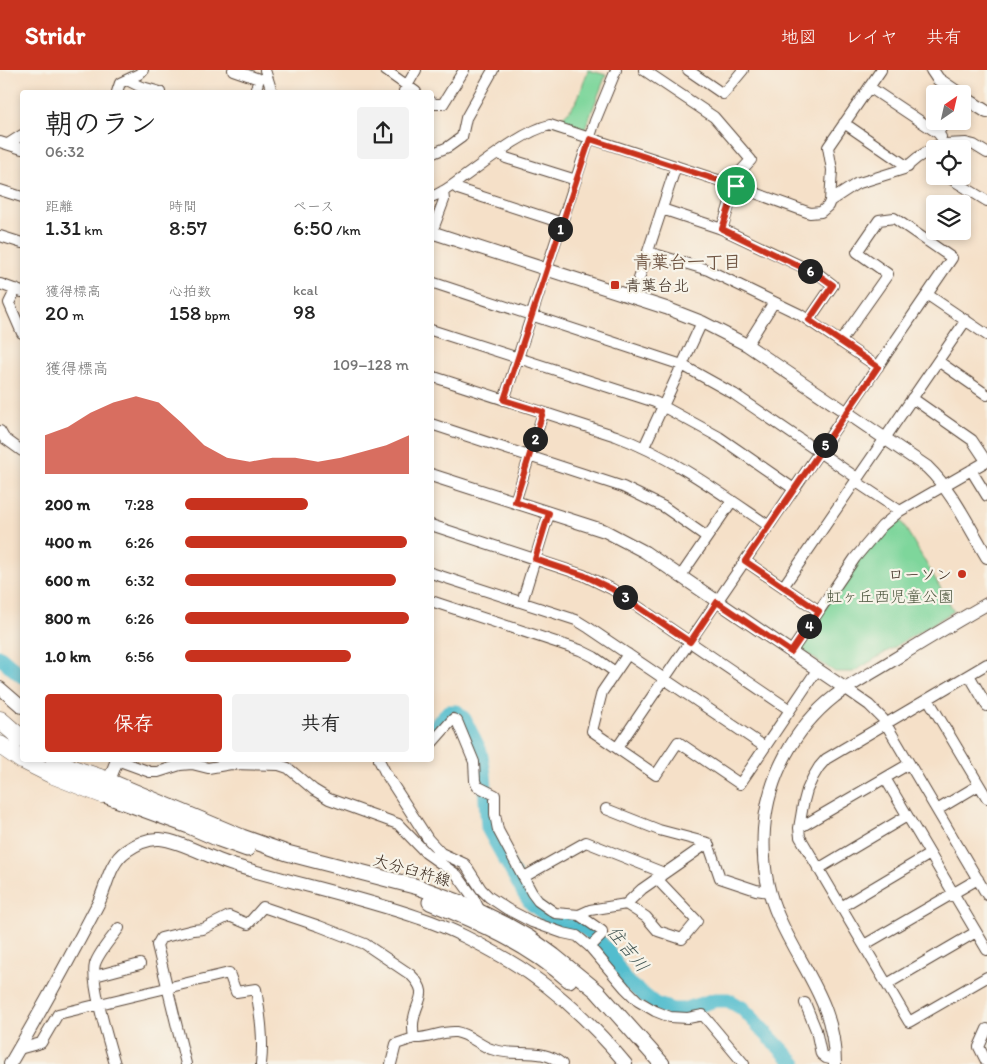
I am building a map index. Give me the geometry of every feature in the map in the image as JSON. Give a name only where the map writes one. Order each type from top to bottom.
[{"type":"highway","points":[[0,720],[20,738]]},
{"type":"highway","points":[[0,745],[20,758]]},
{"type":"highway","points":[[27,762],[51,774],[106,788]]},
{"type":"highway","points":[[59,762],[106,788]]},
{"type":"main road","name":"大分臼杵線","points":[[106,788],[189,826],[248,850],[479,917],[529,938],[597,991],[662,1064]]},
{"type":"main road","name":"大分臼杵線","points":[[479,917],[565,977],[598,1007],[649,1064]]},
{"type":"street","points":[[118,90],[120,83],[143,70]]},
{"type":"street","points":[[233,70],[259,79],[256,90]]},
{"type":"street","points":[[265,70],[271,90]]},
{"type":"street","points":[[385,70],[405,90],[416,70]]},
{"type":"street","points":[[434,104],[443,104],[464,70]]},
{"type":"street","points":[[434,153],[448,147],[462,137],[466,118],[493,70]]},
{"type":"street","points":[[504,400],[604,96],[616,70]]},
{"type":"street","points":[[644,70],[714,117],[751,160],[740,173],[722,229]]},
{"type":"street","points":[[688,70],[723,94],[743,70]]},
{"type":"street","points":[[434,196],[443,192],[498,153],[550,125],[736,186],[810,213],[821,212],[828,206],[830,201],[832,170],[828,147],[881,70]]},
{"type":"street","points":[[931,70],[938,79],[947,85]]},
{"type":"street","points":[[127,80],[153,90]]},
{"type":"street","points":[[869,87],[938,133],[942,140]]},
{"type":"street","points":[[971,101],[987,112]]},
{"type":"street","points":[[844,123],[908,167]]},
{"type":"street","points":[[4,143],[20,136]]},
{"type":"street","points":[[4,143],[20,148]]},
{"type":"street","points":[[971,145],[987,153]]},
{"type":"street","points":[[830,201],[856,184],[895,173],[908,167],[926,151]]},
{"type":"street","points":[[498,153],[506,158],[576,180]]},
{"type":"street","points":[[633,297],[676,166]]},
{"type":"street","points":[[453,185],[458,189],[562,223]]},
{"type":"street","points":[[961,185],[987,201]]},
{"type":"street","points":[[0,190],[20,196]]},
{"type":"street","points":[[434,227],[444,200],[443,192]]},
{"type":"street","points":[[662,209],[722,229],[820,276],[833,285],[809,320]]},
{"type":"street","points":[[617,748],[952,258],[894,218],[879,220],[857,252],[888,274],[840,342]]},
{"type":"street","points":[[434,233],[666,308],[702,322],[747,345],[927,467],[944,486],[987,557]]},
{"type":"street","points":[[0,236],[20,243]]},
{"type":"street","points":[[648,252],[708,270],[799,314],[878,367]]},
{"type":"street","points":[[434,283],[682,365],[734,394],[900,511]]},
{"type":"street","points":[[0,284],[19,290],[9,303],[20,328]]},
{"type":"street","points":[[928,295],[987,335]]},
{"type":"street","points":[[747,345],[774,302]]},
{"type":"street","points":[[783,586],[966,320]]},
{"type":"street","points":[[644,447],[702,322]]},
{"type":"street","points":[[434,331],[664,406],[719,437],[794,489]]},
{"type":"street","points":[[938,361],[987,394]]},
{"type":"street","points":[[434,377],[616,436],[644,447],[685,469],[769,526]]},
{"type":"street","points":[[791,652],[868,540],[882,526],[900,511],[987,461],[967,436],[912,398]]},
{"type":"street","points":[[515,502],[543,412]]},
{"type":"street","points":[[434,425],[622,487],[664,507],[707,537]]},
{"type":"street","points":[[0,431],[4,438],[20,450]]},
{"type":"street","points":[[971,470],[987,496]]},
{"type":"street","points":[[434,475],[605,531],[623,540],[875,710],[886,724],[987,895]]},
{"type":"street","points":[[680,577],[732,501]]},
{"type":"street","points":[[522,602],[549,513]]},
{"type":"street","points":[[434,526],[583,575],[612,589],[790,710]]},
{"type":"street","points":[[745,561],[819,611]]},
{"type":"street","points":[[434,573],[576,620],[765,747]]},
{"type":"street","points":[[434,602],[580,650],[594,657],[615,672]]},
{"type":"street","points":[[805,1003],[816,1030],[821,1054],[835,1062],[831,1022],[823,1000],[779,918],[770,892],[764,865],[764,832],[774,779],[789,748],[803,729],[826,704],[846,689],[987,604]]},
{"type":"street","points":[[628,654],[602,692],[592,731],[656,775],[678,742],[740,784],[817,670]]},
{"type":"street","points":[[987,664],[822,762],[807,790],[799,828],[800,837],[818,869],[909,1022],[987,976]]},
{"type":"street","points":[[969,675],[987,706]]},
{"type":"street","points":[[0,688],[20,705]]},
{"type":"street","points":[[928,698],[987,798]]},
{"type":"street","points":[[434,741],[453,719],[457,721],[471,751],[474,762],[475,781],[480,788],[494,796],[494,814],[498,830],[538,901],[555,913],[579,915],[590,910],[626,904],[642,888],[708,843]]},
{"type":"street","points":[[106,788],[116,762]]},
{"type":"street","points":[[122,762],[150,772],[192,764],[208,768],[231,764],[278,765],[288,768],[314,790],[329,799],[398,824],[426,853],[457,875],[472,897],[479,917]]},
{"type":"street","points":[[380,762],[428,839],[441,853],[465,864],[481,889],[489,897],[532,922],[562,933],[577,936],[592,945],[625,988],[638,1001],[655,1011],[670,1017],[688,1018],[703,1015],[744,1064]]},
{"type":"street","points":[[799,828],[909,764]]},
{"type":"street","points":[[885,778],[987,950]]},
{"type":"street","points":[[937,810],[979,785]]},
{"type":"street","points":[[606,809],[659,830],[708,843]]},
{"type":"street","points":[[818,869],[907,816]]},
{"type":"street","points":[[10,1064],[99,902],[115,862],[126,851],[141,842],[156,839],[170,841],[229,864],[375,904],[446,928],[481,945],[531,974],[578,1012],[626,1064]]},
{"type":"street","points":[[524,877],[586,842],[660,876],[697,921],[682,938],[658,930],[646,917],[626,904]]},
{"type":"street","points":[[708,843],[720,878],[756,890],[770,892]]},
{"type":"street","points":[[841,907],[930,854]]},
{"type":"street","points":[[864,945],[978,879]]},
{"type":"street","points":[[186,1064],[166,987],[158,945],[160,938],[193,930],[203,930],[229,916],[248,924],[263,908],[319,926],[365,944],[411,975],[417,981],[422,992],[414,1018],[414,1038]]},
{"type":"street","points":[[579,915],[602,931],[602,935],[592,945]]},
{"type":"street","points":[[115,1064],[94,976],[96,961],[119,928]]},
{"type":"street","points":[[887,984],[976,932]]},
{"type":"street","points":[[94,976],[140,964]]},
{"type":"street","points":[[19,1049],[41,1043],[58,1014],[166,987],[229,974],[236,992],[256,988],[262,1023],[263,1047],[261,1064]]},
{"type":"street","points":[[987,1029],[979,1047],[987,1063]]},
{"type":"street","points":[[391,1064],[396,1044],[433,1034],[459,1032],[488,1049],[505,1054],[536,1052],[562,1064]]},
{"type":"green space","points":[[588,70],[606,75],[585,129],[580,131],[554,124],[577,100]]},
{"type":"green space","name":"虹ヶ丘西児童公園","points":[[899,517],[954,611],[853,672],[835,672],[802,650],[800,645],[870,543]]},
{"type":"waterway","name":"住吉川","points":[[0,657],[20,674]]},
{"type":"waterway","name":"住吉川","points":[[434,729],[449,712],[457,712],[464,719],[480,751],[484,774],[488,828],[532,904],[552,920],[581,926],[590,932],[608,951],[625,980],[655,1004],[673,1010],[683,1010],[715,1000],[728,1000],[742,1008],[795,1064]]},
{"type":"place","name":"青葉台北","points":[[615,285]]},
{"type":"place","name":"ローソン","points":[[962,574]]},
{"type":"district","name":"青葉台一丁目","points":[[687,262]]},
{"type":"route","points":[[590,139],[736,186],[722,229],[820,276],[833,285],[809,320],[878,367],[745,561],[819,611],[791,652],[717,602],[690,642],[612,589],[583,575],[535,559],[549,513],[515,502],[543,412],[504,400],[590,139]]}]
